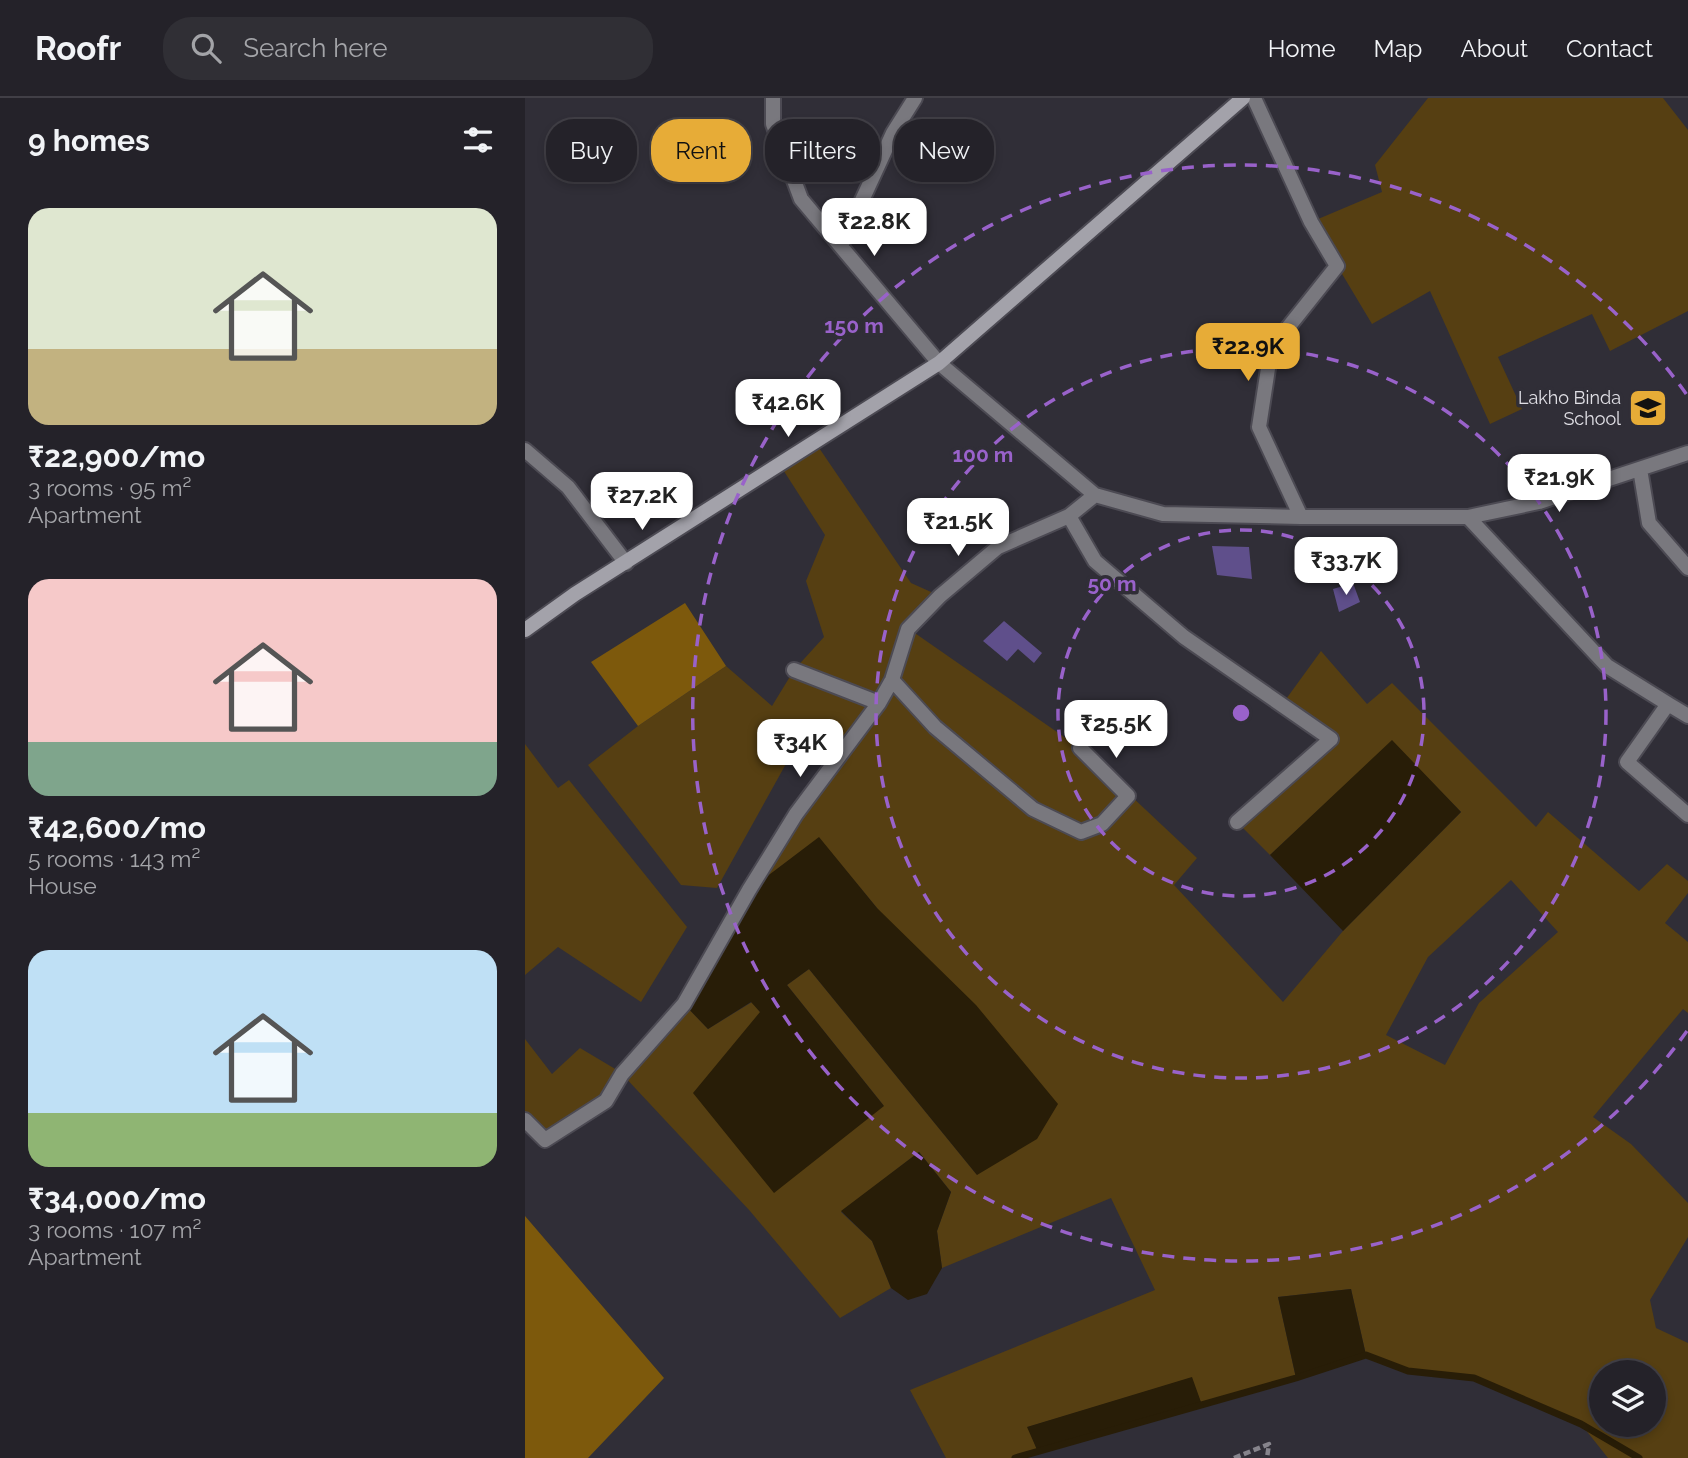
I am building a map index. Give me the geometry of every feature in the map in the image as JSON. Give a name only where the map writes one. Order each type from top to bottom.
[{"type":"main road","points":[[525,630],[575,593],[939,363],[1243,98]]},
{"type":"street","points":[[773,98],[773,124],[801,199],[939,363],[1095,495],[1163,514],[1468,517],[1539,502],[1688,453]]},
{"type":"street","points":[[841,246],[893,133],[915,98]]},
{"type":"street","points":[[1254,98],[1311,222],[1337,266],[1271,349],[1259,427],[1301,517]]},
{"type":"street","points":[[525,450],[568,487],[626,563]]},
{"type":"street","points":[[1640,469],[1649,523],[1688,568]]},
{"type":"street","points":[[525,1121],[545,1140],[606,1101],[622,1074],[684,1004],[796,814],[879,703],[892,680],[908,629],[940,596],[998,547],[1069,516],[1095,495]]},
{"type":"street","points":[[1069,516],[1095,561],[1174,628],[1331,739],[1237,822]]},
{"type":"street","points":[[1468,517],[1607,666],[1688,716]]},
{"type":"street","points":[[794,670],[879,703]]},
{"type":"street","points":[[892,680],[935,727],[1033,810],[1081,832],[1102,824],[1128,796],[1080,748]]},
{"type":"street","points":[[1668,704],[1627,762],[1688,815]]},
{"type":"path","points":[[1234,1458],[1269,1444],[1267,1458]]},
{"type":"shaded area","points":[[1428,98],[1663,98],[1688,130],[1688,311],[1610,351],[1592,314],[1498,357],[1522,409],[1490,424],[1430,291],[1372,324],[1311,222],[1382,192],[1375,165]]},
{"type":"shaded area","points":[[815,442],[911,583],[940,596],[909,629],[1080,748],[1197,858],[1174,885],[1283,1002],[1343,931],[1461,812],[1392,741],[1270,855],[1237,822],[1330,739],[1281,706],[1321,651],[1367,704],[1392,683],[1536,827],[1548,812],[1639,891],[1667,864],[1688,881],[1688,893],[1665,923],[1688,942],[1688,1013],[1683,1009],[1593,1117],[1631,1144],[1688,1203],[1688,1237],[1650,1300],[1656,1328],[1688,1343],[1688,1458],[1608,1458],[1591,1437],[1666,1437],[1666,1360],[1589,1360],[1589,1434],[1581,1424],[1474,1378],[1408,1371],[1366,1355],[1351,1289],[1278,1297],[1296,1378],[1202,1405],[1191,1378],[1028,1427],[1038,1452],[1015,1458],[946,1458],[910,1390],[1155,1290],[1111,1198],[942,1268],[937,1231],[951,1192],[919,1152],[841,1212],[872,1241],[891,1288],[840,1318],[750,1211],[622,1074],[606,1101],[545,1140],[525,1120],[525,1039],[552,1074],[580,1048],[622,1073],[684,1004],[708,1029],[752,1002],[760,1012],[884,1106],[787,985],[809,969],[977,1175],[877,908],[819,838],[749,890],[832,764],[797,744],[717,888],[681,885],[588,765],[638,726],[726,666],[772,706],[794,670],[824,637],[806,581],[825,535],[780,465]],"holes":[[[1511,880],[1558,932],[1479,1003],[1445,1065],[1386,1035],[1428,957]]]},
{"type":"shaded area","points":[[685,603],[726,666],[638,726],[591,662]]},
{"type":"shaded area","points":[[1392,740],[1461,812],[1343,931],[1270,855]]},
{"type":"shaded area","points":[[525,744],[558,788],[569,780],[687,927],[641,1002],[558,947],[525,975]]},
{"type":"shaded area","points":[[819,837],[877,908],[976,1005],[1058,1104],[1037,1139],[977,1175],[809,969],[787,985],[884,1106],[774,1193],[693,1093],[760,1012],[751,1002],[708,1029],[684,1004],[749,890]]},
{"type":"shaded area","points":[[919,1152],[951,1192],[937,1231],[942,1268],[927,1294],[908,1300],[891,1288],[872,1241],[841,1211]]},
{"type":"shaded area","points":[[525,1216],[664,1378],[588,1458],[525,1458]]},
{"type":"shaded area","points":[[1351,1289],[1366,1355],[1296,1378],[1278,1297]]},
{"type":"shaded area","points":[[1192,1377],[1202,1405],[1038,1452],[1027,1427]]},
{"type":"building","points":[[1212,546],[1249,547],[1252,579],[1217,575]]},
{"type":"building","points":[[1353,583],[1360,602],[1339,612],[1333,589]]},
{"type":"building","points":[[1004,621],[1042,653],[1034,663],[1018,649],[1007,661],[983,641]]},
{"type":"waterway","points":[[1015,1458],[1296,1378],[1366,1355],[1408,1371],[1474,1378],[1581,1424],[1639,1458]]},
{"type":"place","name":"Lakho Binda School","points":[[1648,408]]}]
